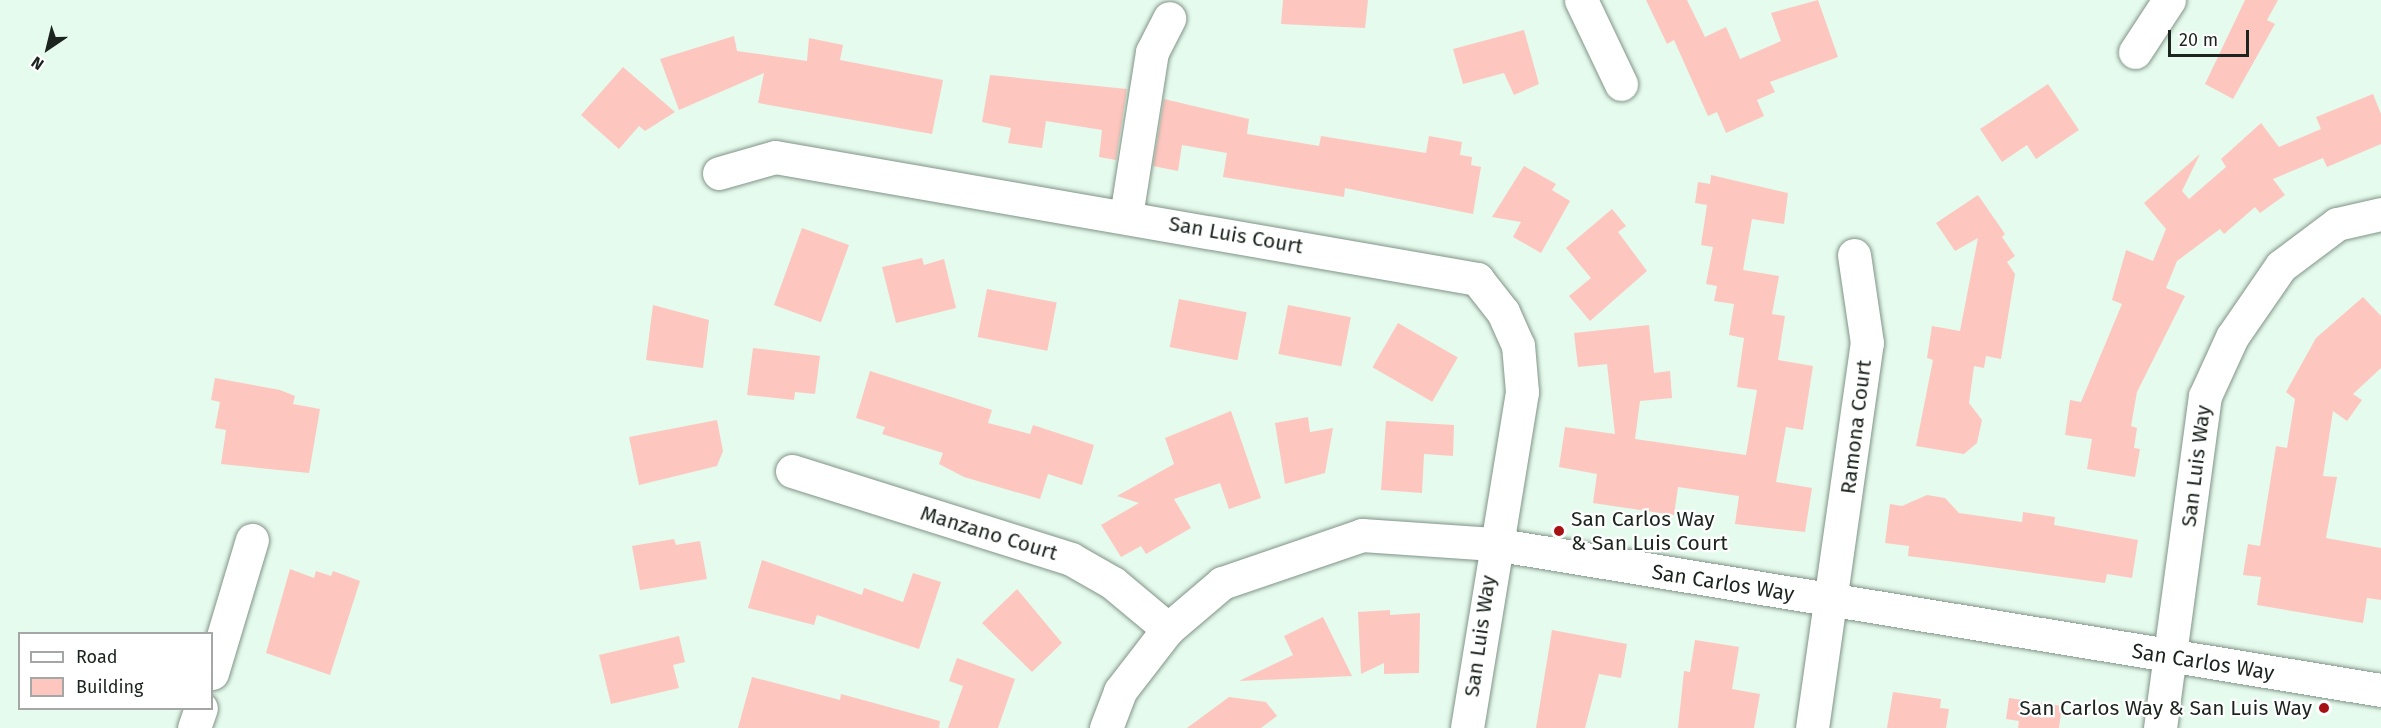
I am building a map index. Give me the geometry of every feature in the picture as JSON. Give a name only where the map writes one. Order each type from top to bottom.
[{"type":"street","points":[[1581,0],[1621,84]]},
{"type":"street","points":[[2134,52],[2169,0]]},
{"type":"street","points":[[1126,216],[1152,52],[1169,18]]},
{"type":"street","name":"San Luis Court","points":[[719,173],[775,157],[1126,216],[1477,279],[1503,312],[1518,345],[1522,392],[1494,544]]},
{"type":"street","name":"San Luis Way","points":[[2160,728],[2172,657],[2205,396],[2232,336],[2281,266],[2337,224],[2381,214]]},
{"type":"street","name":"Ramona Court","points":[[1812,728],[1834,600],[1867,343],[1854,255]]},
{"type":"street","name":"Manzano Court","points":[[792,471],[1071,559],[1113,583],[1168,629]]},
{"type":"street","name":"San Carlos Way","points":[[1106,728],[1120,691],[1168,629],[1222,583],[1362,535],[1494,544],[2381,690]]},
{"type":"street","points":[[213,670],[252,540]]},
{"type":"street","name":"San Luis Way","points":[[1467,728],[1494,544]]},
{"type":"street","points":[[194,728],[200,710]]},
{"type":"building","points":[[1283,0],[1368,0],[1365,28],[1281,24]]},
{"type":"building","points":[[1646,0],[1687,0],[1705,37],[1726,27],[1740,59],[1781,41],[1771,13],[1818,0],[1838,57],[1770,82],[1775,92],[1757,100],[1764,116],[1726,133],[1717,112],[1708,116],[1674,40],[1667,44]]},
{"type":"building","points":[[2245,0],[2278,0],[2267,20],[2275,24],[2233,99],[2205,84]]},
{"type":"building","points":[[1524,30],[1539,84],[1514,95],[1504,73],[1463,84],[1453,49]]},
{"type":"building","points":[[734,36],[737,51],[807,61],[809,38],[843,45],[840,60],[943,80],[932,134],[758,103],[764,73],[679,110],[660,59]]},
{"type":"building","points":[[623,67],[675,112],[645,131],[639,126],[619,149],[581,115]]},
{"type":"building","points":[[990,75],[1127,89],[1116,160],[1099,157],[1102,130],[1046,121],[1042,148],[1008,143],[1011,128],[982,122]]},
{"type":"building","points":[[2048,84],[2079,130],[2036,159],[2027,145],[2002,162],[1980,129]]},
{"type":"building","points":[[2373,94],[2381,114],[2381,144],[2327,167],[2323,158],[2273,179],[2285,195],[2260,213],[2255,207],[2224,234],[2220,229],[2177,261],[2166,288],[2185,296],[2137,392],[2131,426],[2137,428],[2134,448],[2140,449],[2135,477],[2087,469],[2092,439],[2065,435],[2070,400],[2081,402],[2122,304],[2112,300],[2126,250],[2153,261],[2166,229],[2144,203],[2200,154],[2182,191],[2189,199],[2226,167],[2221,159],[2261,123],[2279,147],[2321,129],[2316,117]]},
{"type":"building","points":[[1164,99],[1249,119],[1247,134],[1319,146],[1321,136],[1426,153],[1429,136],[1462,142],[1460,155],[1472,157],[1471,165],[1481,167],[1473,214],[1345,188],[1344,197],[1223,177],[1227,153],[1182,145],[1178,171],[1153,166]]},
{"type":"building","points":[[1524,166],[1556,184],[1552,190],[1570,201],[1541,253],[1513,237],[1521,222],[1492,217]]},
{"type":"building","points":[[1711,175],[1788,193],[1784,224],[1752,219],[1743,270],[1779,276],[1772,314],[1785,316],[1778,360],[1813,366],[1803,430],[1786,427],[1776,482],[1812,488],[1805,532],[1735,524],[1739,496],[1678,487],[1674,515],[1593,503],[1597,474],[1559,467],[1565,427],[1615,434],[1607,364],[1578,367],[1574,333],[1649,325],[1654,373],[1670,371],[1672,398],[1640,401],[1635,439],[1746,455],[1757,390],[1737,387],[1744,338],[1729,335],[1734,304],[1714,301],[1717,286],[1706,284],[1713,247],[1701,245],[1707,205],[1695,203],[1698,182],[1710,184]]},
{"type":"building","points":[[1978,195],[2005,234],[2002,237],[2015,256],[2007,262],[2015,274],[2001,359],[1986,356],[1984,368],[1974,366],[1969,403],[1982,420],[1977,443],[1964,454],[1916,446],[1933,360],[1927,358],[1932,326],[1960,331],[1978,238],[1955,251],[1936,223]]},
{"type":"building","points":[[1612,209],[1626,226],[1618,232],[1647,271],[1590,321],[1569,296],[1591,278],[1566,248]]},
{"type":"building","points":[[802,228],[849,245],[821,322],[774,305]]},
{"type":"building","points":[[922,258],[924,265],[944,259],[956,308],[896,323],[882,267]]},
{"type":"building","points":[[987,289],[1057,303],[1047,351],[978,337]]},
{"type":"building","points":[[2363,297],[2381,316],[2381,368],[2353,394],[2362,400],[2347,421],[2333,411],[2323,476],[2337,477],[2326,538],[2381,548],[2381,600],[2367,598],[2363,623],[2257,605],[2261,577],[2243,575],[2248,544],[2260,546],[2276,446],[2287,448],[2295,399],[2286,392],[2316,338]]},
{"type":"building","points":[[1179,299],[1247,312],[1237,360],[1170,347]]},
{"type":"building","points":[[653,305],[709,320],[703,368],[646,360]]},
{"type":"building","points":[[1288,305],[1351,317],[1341,366],[1278,354]]},
{"type":"building","points":[[1398,323],[1458,358],[1432,402],[1372,367]]},
{"type":"building","points":[[753,348],[820,356],[815,394],[795,392],[794,400],[747,395]]},
{"type":"building","points":[[870,371],[992,410],[988,423],[1030,434],[1033,425],[1094,445],[1082,485],[1048,474],[1040,499],[964,477],[939,464],[943,453],[882,434],[885,427],[856,418]]},
{"type":"building","points":[[215,378],[280,390],[295,396],[293,404],[320,409],[309,473],[221,464],[226,430],[215,428],[220,402],[211,400]]},
{"type":"building","points":[[1231,411],[1261,498],[1229,509],[1220,483],[1174,499],[1191,528],[1146,554],[1141,546],[1121,557],[1101,525],[1139,503],[1117,496],[1174,464],[1165,438]]},
{"type":"building","points":[[1308,417],[1310,432],[1333,428],[1325,473],[1285,484],[1275,423]]},
{"type":"building","points":[[717,420],[723,451],[717,466],[639,485],[629,437]]},
{"type":"building","points":[[1386,421],[1454,425],[1453,456],[1424,454],[1422,493],[1381,490]]},
{"type":"building","points":[[1927,495],[1945,498],[1959,513],[2022,522],[2023,512],[2055,517],[2054,525],[2138,540],[2132,578],[2107,574],[2105,583],[1908,556],[1909,546],[1885,543],[1890,504],[1902,506]]},
{"type":"building","points":[[674,539],[676,545],[700,541],[707,579],[640,590],[632,546]]},
{"type":"building","points":[[762,560],[862,595],[864,588],[903,602],[913,573],[941,582],[919,649],[817,615],[814,625],[748,608]]},
{"type":"building","points":[[290,569],[314,578],[316,571],[331,576],[333,571],[360,581],[330,675],[266,653]]},
{"type":"building","points":[[1017,589],[1062,643],[1032,672],[982,623]]},
{"type":"building","points":[[1390,610],[1390,615],[1420,613],[1419,673],[1384,674],[1384,663],[1361,674],[1358,612]]},
{"type":"building","points":[[1323,617],[1352,676],[1239,681],[1293,655],[1284,636]]},
{"type":"building","points":[[1552,630],[1627,644],[1621,678],[1599,674],[1585,728],[1536,728]]},
{"type":"building","points":[[679,636],[685,662],[673,665],[679,688],[611,704],[599,655]]},
{"type":"building","points":[[1695,640],[1739,647],[1732,689],[1760,694],[1754,728],[1678,728],[1684,671],[1690,672]]},
{"type":"building","points":[[957,658],[1015,679],[998,728],[948,728],[963,686],[949,681]]},
{"type":"building","points":[[752,677],[840,700],[841,694],[940,721],[939,728],[738,728]]},
{"type":"building","points":[[1893,692],[1941,699],[1940,708],[1949,709],[1946,728],[1887,728]]},
{"type":"building","points":[[1229,697],[1266,702],[1277,716],[1261,728],[1187,728]]},
{"type":"building","points":[[2009,698],[2062,706],[2059,728],[2018,728],[2019,721],[2006,719]]},
{"type":"place","name":"San Carlos Way & San Luis Court","points":[[1559,531]]},
{"type":"place","name":"San Carlos Way & San Luis Way","points":[[2324,708]]}]
